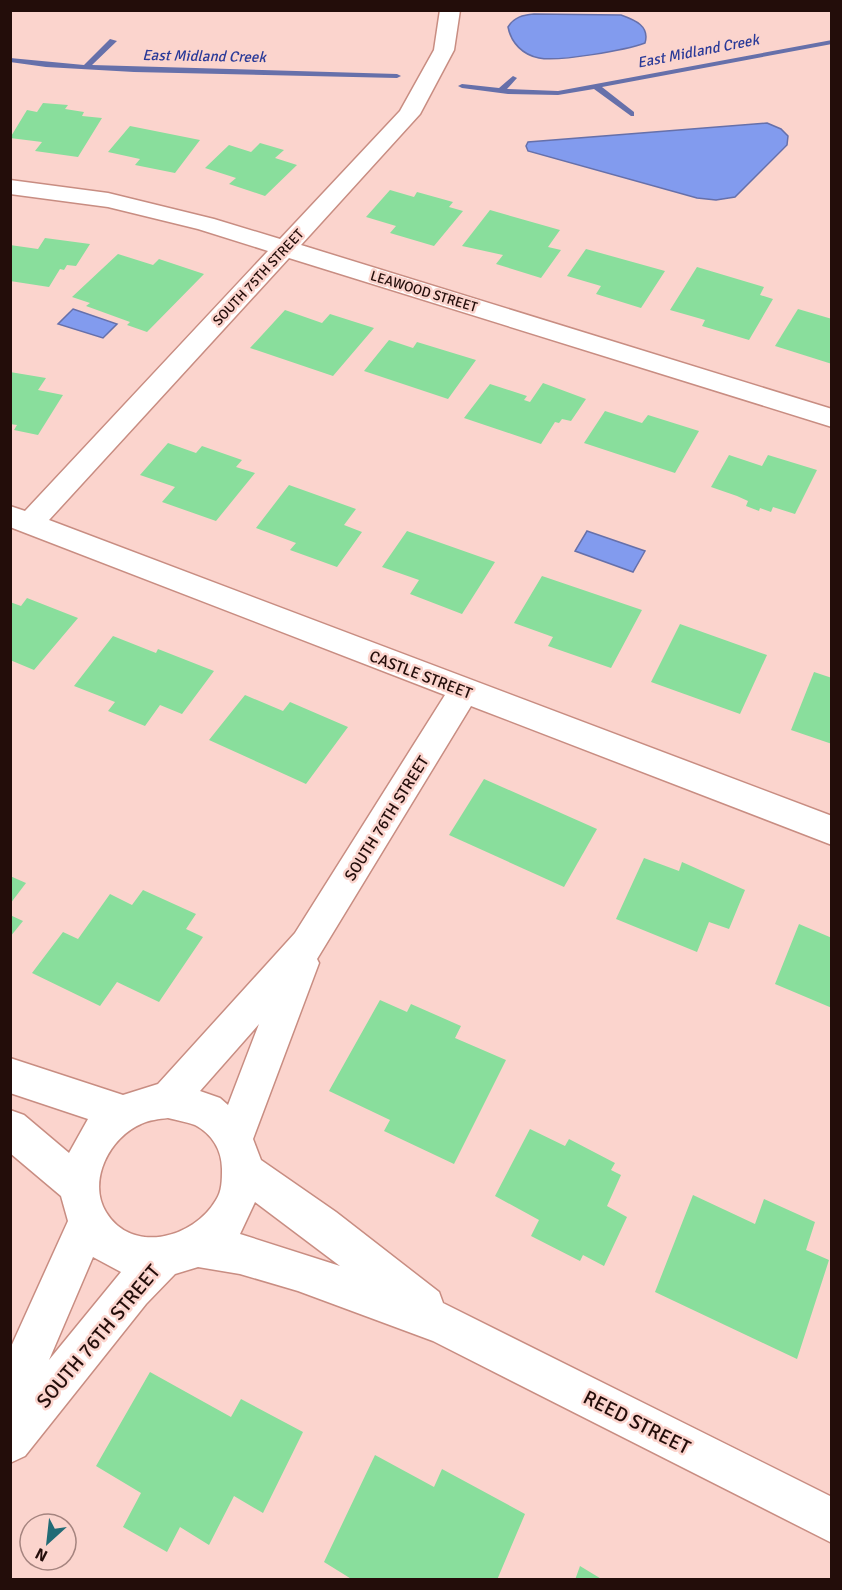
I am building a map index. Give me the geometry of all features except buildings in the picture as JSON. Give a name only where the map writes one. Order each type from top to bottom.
[{"type":"street","name":"SOUTH 75TH STREET","points":[[21,519],[285,248],[410,114],[444,50],[450,10]]},
{"type":"street","name":"LEAWOOD STREET","points":[[10,187],[155,210],[285,248],[831,418]]},
{"type":"street","name":"CASTLE STREET","points":[[21,519],[831,831]]},
{"type":"street","name":"SOUTH 76TH STREET","points":[[168,1100],[308,944],[464,691]]},
{"type":"street","name":"SOUTH 76TH STREET","points":[[239,1154],[308,944]]},
{"type":"street","points":[[10,1075],[124,1113]]},
{"type":"street","points":[[10,1128],[84,1205],[101,1238],[118,1251],[139,1258],[180,1253],[216,1233],[231,1215],[241,1193],[239,1154],[223,1121],[207,1109],[189,1102],[168,1100],[145,1104],[124,1113],[105,1127],[92,1145],[82,1166],[84,1205]]},
{"type":"street","name":"REED STREET","points":[[239,1154],[443,1324]]},
{"type":"street","name":"SOUTH 76TH STREET","points":[[10,1399],[84,1205]]},
{"type":"street","name":"SOUTH 76TH STREET","points":[[10,1441],[132,1290],[180,1253]]},
{"type":"street","name":"REED STREET","points":[[180,1253],[240,1254],[298,1271],[443,1324],[831,1521]]},
{"type":"water","points":[[534,14],[621,15],[640,24],[645,32],[645,43],[592,55],[539,58],[519,47],[508,27],[519,17]]},
{"type":"water","points":[[767,123],[781,129],[788,136],[787,145],[735,197],[716,200],[697,198],[528,151],[526,146],[528,142]]},
{"type":"water","points":[[73,309],[117,324],[103,338],[58,324]]},
{"type":"water","points":[[587,531],[645,551],[633,572],[575,551]]},
{"type":"waterway","points":[[86,67],[113,41]]},
{"type":"waterway","name":"East Midland Creek","points":[[462,86],[508,92],[558,93],[832,42]]},
{"type":"waterway","name":"East Midland Creek","points":[[10,60],[46,65],[134,70],[397,76]]},
{"type":"waterway","points":[[501,91],[513,78]]},
{"type":"waterway","points":[[596,86],[631,114]]}]
